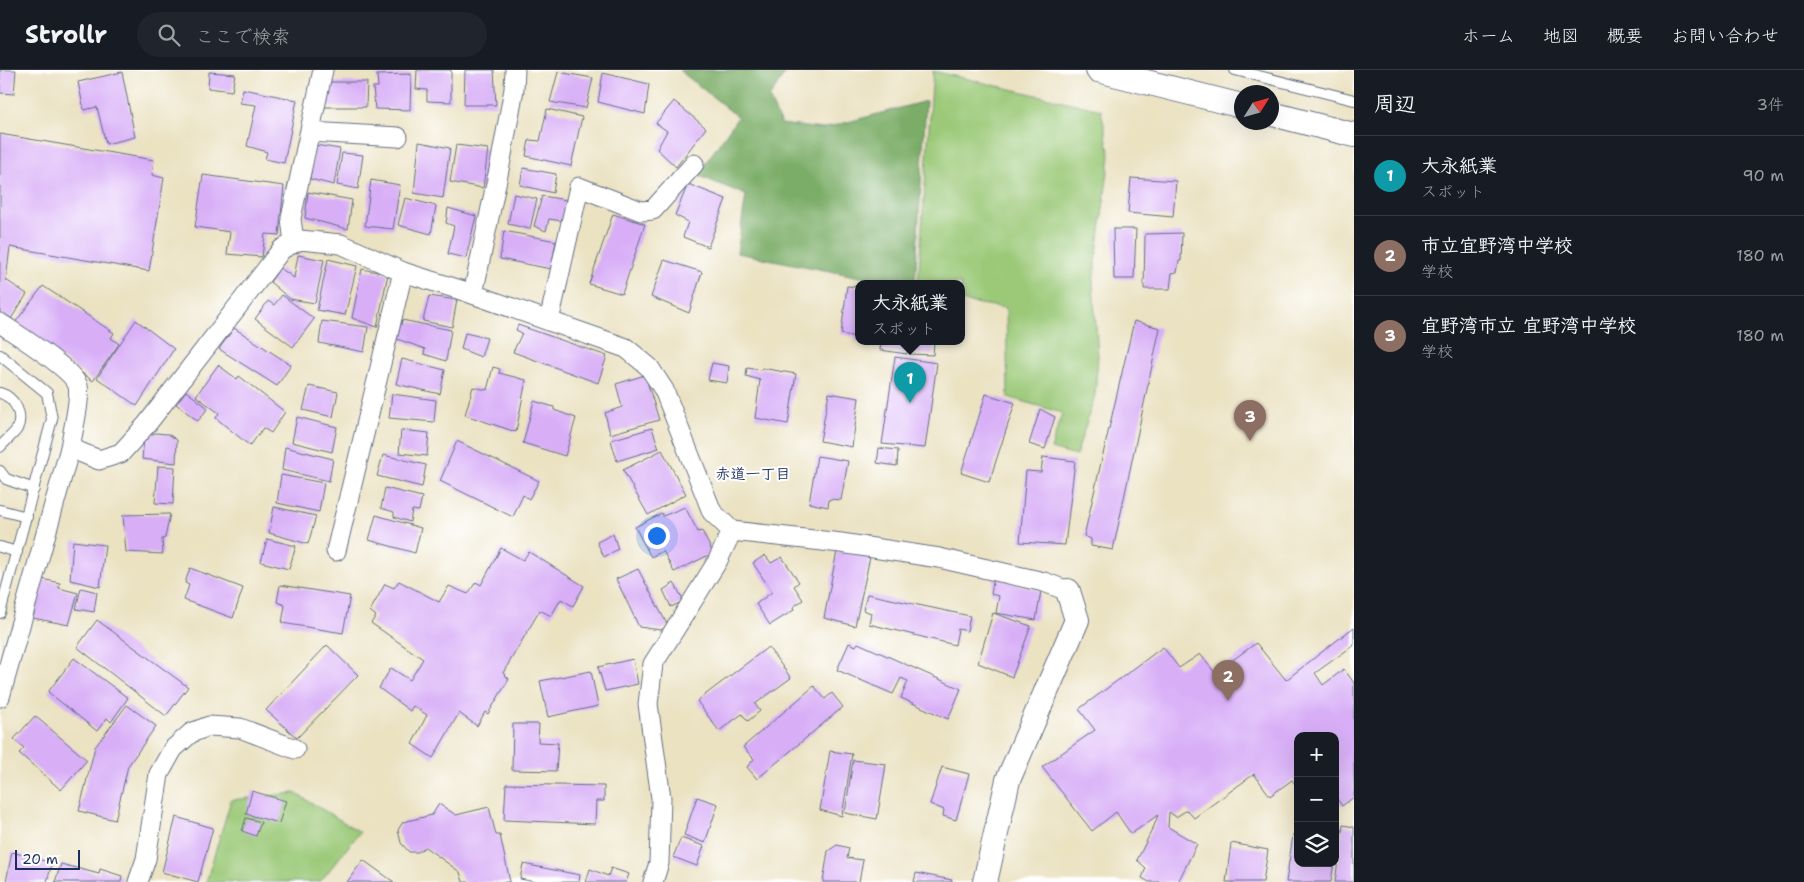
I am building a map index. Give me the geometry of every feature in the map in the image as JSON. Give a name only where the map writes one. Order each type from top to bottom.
[{"type":"street","points":[[294,243],[291,218],[323,70]]},
{"type":"street","points":[[473,294],[501,160],[514,89],[515,70]]},
{"type":"street","points":[[1098,70],[1234,104]]},
{"type":"street","points":[[1279,116],[1354,134]]},
{"type":"street","points":[[310,132],[398,137]]},
{"type":"street","points":[[550,321],[579,187],[642,211],[653,210],[694,164]]},
{"type":"street","points":[[70,448],[99,460],[121,454],[282,249],[300,240],[342,244],[403,272],[473,294],[626,348],[649,367],[664,390],[712,512],[732,531],[841,542],[939,558],[1044,582],[1068,591],[1077,620],[1008,780],[985,882]]},
{"type":"street","points":[[336,551],[403,272]]},
{"type":"street","points":[[0,322],[68,372],[78,386],[77,410],[70,448],[0,697]]},
{"type":"street","points":[[653,882],[659,864],[661,798],[648,704],[653,664],[717,562],[732,531]]},
{"type":"street","points":[[138,882],[146,859],[159,774],[173,749],[191,733],[209,726],[240,728],[296,750]]},
{"type":"lane","points":[[1235,70],[1354,100]]},
{"type":"lane","points":[[0,355],[47,393],[52,419],[0,613]]},
{"type":"lane","points":[[0,392],[13,400],[20,416],[17,429],[0,447]]},
{"type":"lane","points":[[0,471],[6,479],[34,489]]},
{"type":"lane","points":[[0,510],[27,517]]},
{"type":"lane","points":[[0,547],[17,552]]},
{"type":"green space","points":[[679,70],[787,70],[769,98],[781,124],[822,129],[926,101],[915,280],[875,280],[737,253],[746,195],[697,175],[738,117]]},
{"type":"green space","points":[[933,71],[1101,110],[1110,156],[1093,284],[1098,356],[1095,395],[1076,456],[1051,449],[1062,413],[1008,397],[1006,308],[965,302],[965,280],[918,280]]},
{"type":"green space","points":[[295,793],[360,832],[320,882],[206,882],[231,800]]},
{"type":"building","points":[[0,70],[16,70],[14,94],[0,93]]},
{"type":"building","points":[[417,70],[451,70],[451,102],[427,101],[427,90],[416,89]]},
{"type":"building","points":[[465,70],[494,70],[496,105],[464,105]]},
{"type":"building","points":[[122,72],[135,137],[106,144],[97,107],[84,110],[78,82]]},
{"type":"building","points":[[209,72],[235,74],[232,91],[208,88]]},
{"type":"building","points":[[558,72],[593,78],[586,108],[550,102]]},
{"type":"building","points":[[603,73],[649,84],[645,114],[598,102]]},
{"type":"building","points":[[411,74],[410,110],[375,109],[373,87],[378,87],[377,75]]},
{"type":"building","points":[[323,82],[367,82],[366,107],[324,107]]},
{"type":"building","points":[[243,89],[297,100],[284,163],[265,159],[267,152],[247,146],[256,105],[240,103]]},
{"type":"building","points":[[674,101],[706,128],[676,167],[657,149],[667,131],[656,123]]},
{"type":"building","points":[[547,109],[582,117],[571,166],[526,156],[529,140],[540,141]]},
{"type":"building","points":[[0,134],[154,160],[152,175],[164,178],[149,271],[10,247],[6,280],[27,294],[9,322],[0,314]]},
{"type":"building","points":[[419,142],[450,148],[443,198],[414,193]]},
{"type":"building","points":[[315,145],[340,149],[334,185],[310,179]]},
{"type":"building","points":[[456,145],[488,149],[483,188],[450,182]]},
{"type":"building","points":[[342,153],[363,155],[358,189],[337,185]]},
{"type":"building","points":[[523,168],[556,174],[553,193],[520,185]]},
{"type":"building","points":[[203,175],[284,186],[279,235],[265,234],[262,257],[227,254],[230,232],[195,227]]},
{"type":"building","points":[[1131,178],[1176,181],[1173,217],[1128,213]]},
{"type":"building","points":[[371,180],[400,185],[393,229],[365,226]]},
{"type":"building","points":[[688,184],[726,199],[708,247],[683,237],[688,222],[675,215]]},
{"type":"building","points":[[308,192],[352,200],[348,229],[305,218]]},
{"type":"building","points":[[514,194],[537,199],[530,229],[508,224]]},
{"type":"building","points":[[542,196],[566,200],[562,221],[549,219],[546,231],[534,226]]},
{"type":"building","points":[[405,198],[436,206],[431,234],[398,225]]},
{"type":"building","points":[[448,208],[476,216],[466,258],[448,254],[454,226],[446,223]]},
{"type":"building","points":[[613,214],[645,224],[622,294],[589,284]]},
{"type":"building","points":[[1113,229],[1136,229],[1134,279],[1114,279]]},
{"type":"building","points":[[504,231],[556,241],[551,269],[500,259]]},
{"type":"building","points":[[1182,233],[1181,261],[1179,261],[1177,272],[1172,273],[1170,289],[1144,289],[1145,234]]},
{"type":"building","points":[[298,255],[324,260],[315,303],[290,299],[270,282],[280,268],[294,278]]},
{"type":"building","points":[[328,259],[357,266],[345,315],[317,310]]},
{"type":"building","points":[[664,260],[702,272],[689,313],[651,297]]},
{"type":"building","points":[[362,269],[388,274],[377,327],[352,318]]},
{"type":"building","points":[[43,286],[114,333],[111,338],[119,344],[93,381],[14,324]]},
{"type":"building","points":[[847,286],[855,287],[855,337],[841,334]]},
{"type":"building","points":[[282,295],[314,319],[293,347],[255,319],[268,301],[274,305]]},
{"type":"building","points":[[429,296],[457,300],[452,327],[423,321]]},
{"type":"building","points":[[136,320],[174,349],[137,406],[97,378]]},
{"type":"building","points":[[402,320],[451,330],[446,361],[424,354],[425,349],[397,339]]},
{"type":"building","points":[[322,321],[368,327],[364,352],[319,343]]},
{"type":"building","points":[[1134,321],[1160,328],[1113,550],[1091,546],[1091,539],[1084,536]]},
{"type":"building","points":[[518,325],[607,356],[598,383],[513,352],[522,333],[516,330]]},
{"type":"building","points":[[234,328],[291,365],[277,386],[219,349]]},
{"type":"building","points":[[465,333],[487,338],[481,357],[461,349]]},
{"type":"building","points":[[881,345],[908,345],[907,354],[880,350]]},
{"type":"building","points":[[911,345],[934,345],[933,355],[910,354]]},
{"type":"building","points":[[895,357],[937,363],[925,448],[882,444]]},
{"type":"building","points":[[402,359],[445,370],[440,394],[396,384]]},
{"type":"building","points":[[712,363],[729,366],[727,383],[708,380]]},
{"type":"building","points":[[218,365],[237,379],[239,376],[285,412],[271,433],[263,428],[250,446],[216,418],[219,413],[196,396]]},
{"type":"building","points":[[493,367],[500,369],[499,373],[526,380],[516,432],[465,415],[473,387],[487,390]]},
{"type":"building","points":[[747,368],[761,370],[762,368],[796,374],[788,424],[755,418],[760,380],[746,376]]},
{"type":"building","points":[[645,375],[659,420],[610,434],[605,413],[622,407],[616,384]]},
{"type":"building","points":[[309,386],[338,392],[333,417],[303,410]]},
{"type":"building","points":[[186,391],[208,408],[198,421],[176,404]]},
{"type":"building","points":[[829,393],[859,398],[852,447],[820,441]]},
{"type":"building","points":[[392,394],[436,400],[434,422],[389,418]]},
{"type":"building","points":[[986,394],[1015,403],[989,482],[961,473]]},
{"type":"building","points":[[534,401],[554,407],[554,410],[576,418],[565,456],[523,443]]},
{"type":"building","points":[[1040,409],[1055,417],[1045,449],[1029,444]]},
{"type":"building","points":[[297,417],[337,427],[332,452],[292,442]]},
{"type":"building","points":[[652,428],[659,448],[617,461],[611,440]]},
{"type":"building","points":[[401,430],[429,433],[427,456],[399,453]]},
{"type":"building","points":[[155,433],[168,434],[177,440],[176,463],[142,459],[144,438]]},
{"type":"building","points":[[457,441],[539,481],[529,499],[523,495],[513,517],[440,481]]},
{"type":"building","points":[[285,447],[333,459],[329,481],[282,470]]},
{"type":"building","points":[[879,448],[898,450],[897,466],[877,463]]},
{"type":"building","points":[[662,450],[686,494],[648,515],[623,470]]},
{"type":"building","points":[[383,455],[426,465],[422,487],[377,476]]},
{"type":"building","points":[[817,456],[848,461],[841,500],[829,499],[828,507],[809,503]]},
{"type":"building","points":[[1043,457],[1075,461],[1065,545],[1020,542],[1026,471],[1041,472]]},
{"type":"building","points":[[158,466],[175,467],[173,504],[155,503]]},
{"type":"building","points":[[281,475],[324,483],[319,512],[277,503]]},
{"type":"building","points":[[385,488],[422,497],[419,511],[412,510],[410,522],[394,517],[394,512],[381,508]]},
{"type":"building","points":[[274,507],[316,516],[308,544],[269,533]]},
{"type":"building","points":[[685,507],[698,532],[702,531],[713,553],[674,572],[663,551],[651,557],[635,527],[662,513],[663,516]]},
{"type":"building","points":[[170,514],[165,538],[162,539],[163,554],[126,552],[123,515]]},
{"type":"building","points":[[376,515],[421,528],[415,553],[369,540]]},
{"type":"building","points":[[613,534],[618,549],[604,557],[597,542]]},
{"type":"building","points":[[267,539],[296,546],[289,569],[261,562]]},
{"type":"building","points":[[73,541],[105,545],[100,587],[70,580]]},
{"type":"building","points":[[501,548],[523,560],[529,552],[584,586],[573,606],[561,599],[551,616],[540,610],[503,673],[509,679],[488,714],[485,712],[477,726],[459,713],[433,758],[412,744],[427,715],[413,706],[410,711],[379,688],[391,668],[410,680],[423,659],[371,623],[376,616],[370,611],[385,584],[394,588],[399,581],[439,602],[449,586],[468,594],[476,582],[481,585]]},
{"type":"building","points":[[837,551],[870,557],[855,626],[824,618]]},
{"type":"building","points":[[765,555],[771,563],[782,557],[799,582],[794,586],[803,600],[793,607],[794,610],[770,625],[756,604],[772,592],[753,563]]},
{"type":"building","points":[[190,568],[243,588],[233,618],[184,600],[189,585],[185,583]]},
{"type":"building","points":[[638,569],[668,626],[661,630],[639,627],[616,579]]},
{"type":"building","points":[[994,577],[1041,591],[1036,620],[996,613],[999,596],[991,594]]},
{"type":"building","points":[[42,579],[60,583],[59,588],[78,593],[69,625],[33,618]]},
{"type":"building","points":[[674,583],[684,601],[671,607],[663,590]]},
{"type":"building","points":[[280,585],[350,596],[343,633],[282,623],[285,605],[277,602]]},
{"type":"building","points":[[81,588],[97,592],[94,612],[76,609]]},
{"type":"building","points":[[867,594],[970,616],[967,631],[958,629],[955,645],[869,624],[871,613],[863,610]]},
{"type":"building","points":[[993,613],[1031,626],[1012,677],[978,663]]},
{"type":"building","points":[[97,620],[188,687],[166,716],[77,647]]},
{"type":"building","points":[[1354,627],[1354,645],[1315,673],[1323,685],[1344,669],[1354,683],[1354,797],[1342,806],[1339,802],[1339,732],[1294,732],[1294,783],[1292,780],[1270,796],[1254,774],[1194,818],[1187,810],[1176,817],[1169,812],[1168,827],[1197,844],[1178,882],[1149,882],[1142,878],[1146,868],[1137,860],[1158,815],[1131,834],[1116,812],[1092,831],[1042,767],[1095,730],[1079,709],[1163,647],[1179,668],[1200,654],[1215,673],[1256,643],[1286,680]]},
{"type":"building","points":[[849,643],[856,646],[858,643],[961,689],[948,719],[901,698],[908,681],[901,678],[893,694],[837,670]]},
{"type":"building","points":[[327,645],[358,675],[297,738],[266,710]]},
{"type":"building","points":[[768,647],[791,678],[755,704],[760,711],[748,721],[742,714],[719,731],[697,701]]},
{"type":"building","points":[[74,658],[128,698],[111,722],[107,718],[97,731],[48,692]]},
{"type":"building","points":[[633,659],[638,684],[605,691],[598,667]]},
{"type":"building","points":[[591,671],[598,706],[548,717],[540,681]]},
{"type":"building","points":[[814,686],[825,699],[832,693],[843,707],[757,779],[747,767],[754,759],[743,747]]},
{"type":"building","points":[[127,705],[156,726],[128,766],[115,820],[79,811],[95,747]]},
{"type":"building","points":[[35,716],[87,760],[61,790],[19,753],[24,748],[14,739]]},
{"type":"building","points":[[513,724],[539,724],[538,742],[558,743],[556,771],[512,770]]},
{"type":"building","points":[[830,751],[852,754],[842,816],[820,810]]},
{"type":"building","points":[[853,760],[886,764],[877,819],[845,813]]},
{"type":"building","points":[[942,767],[969,774],[956,820],[943,816],[944,810],[930,804]]},
{"type":"building","points":[[506,784],[604,786],[604,801],[596,801],[595,824],[504,820]]},
{"type":"building","points":[[252,791],[286,801],[279,823],[246,814]]},
{"type":"building","points":[[697,797],[718,804],[705,843],[684,835]]},
{"type":"building","points":[[439,804],[456,815],[489,807],[496,835],[500,835],[510,882],[463,882],[460,872],[425,847],[418,852],[409,852],[401,843],[398,830],[403,822],[432,815]]},
{"type":"building","points":[[176,817],[213,828],[198,882],[162,872]]},
{"type":"building","points":[[246,818],[261,822],[256,836],[242,831]]},
{"type":"building","points":[[1343,825],[1354,827],[1354,882],[1335,882],[1337,867],[1339,867]]},
{"type":"building","points":[[1293,835],[1294,867],[1333,867],[1331,882],[1286,882]]},
{"type":"building","points":[[681,838],[704,846],[697,866],[673,857]]},
{"type":"building","points":[[1231,843],[1268,850],[1263,882],[1226,882]]},
{"type":"building","points":[[837,845],[849,848],[847,858],[863,860],[859,882],[823,882],[828,851]]},
{"type":"building","points":[[12,852],[52,863],[47,882],[6,882]]},
{"type":"building","points":[[363,860],[394,882],[347,882]]},
{"type":"building","points":[[61,864],[99,874],[100,869],[122,876],[121,882],[55,882]]},
{"type":"building","points":[[523,864],[580,875],[579,882],[536,882],[520,879]]},
{"type":"building","points":[[611,868],[629,874],[626,882],[586,882],[590,869],[608,876]]},
{"type":"building","points":[[916,873],[952,880],[952,882],[914,882]]},
{"type":"place","name":"大永紙業","points":[[910,403]]},
{"type":"place","name":"宜野湾市立 宜野湾中学校","points":[[1250,441]]},
{"type":"place","name":"市立宜野湾中学校","points":[[1228,701]]},
{"type":"district","name":"赤道一丁目","points":[[753,474]]}]
